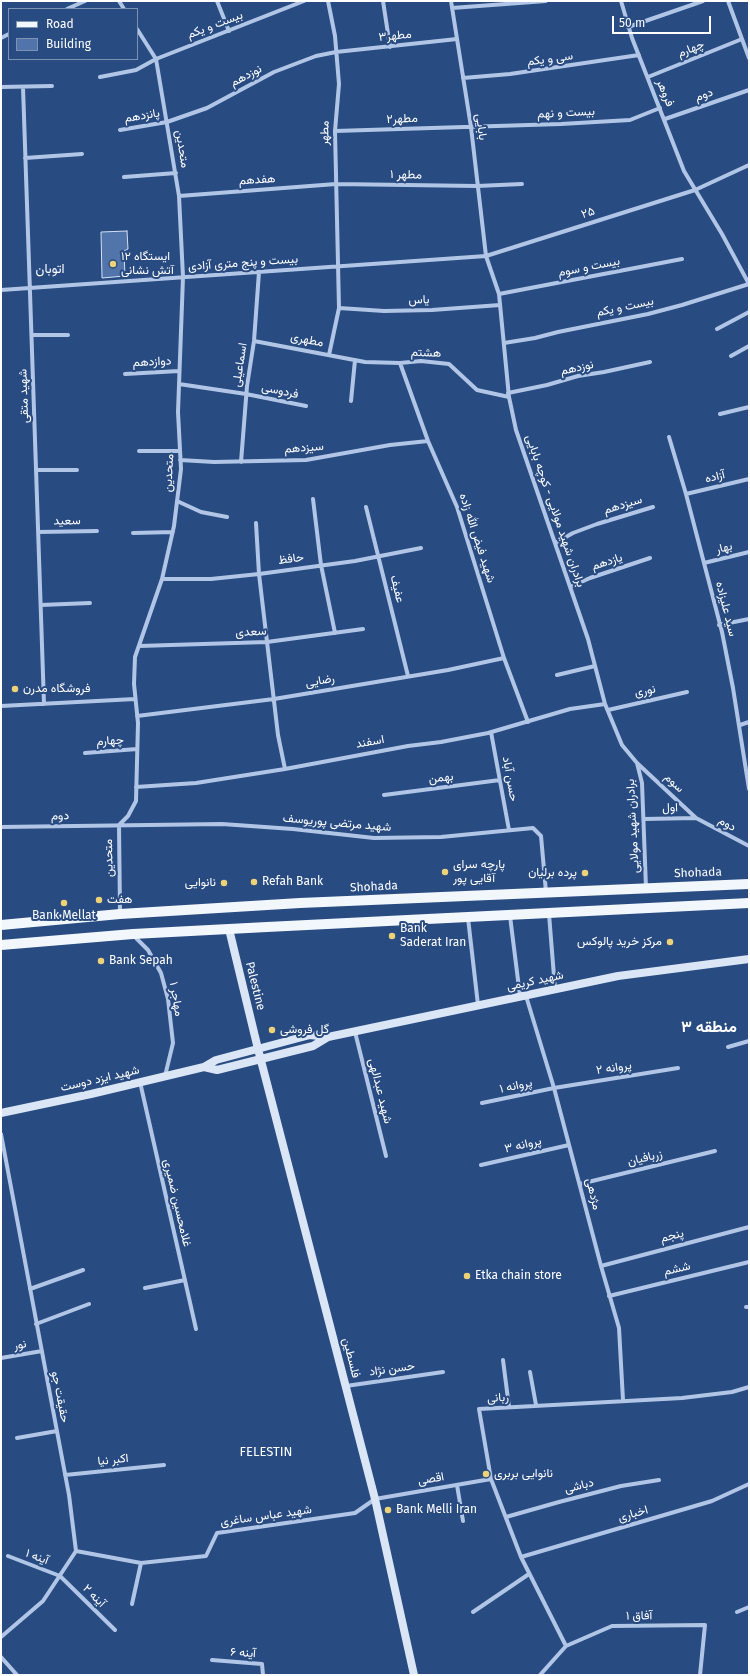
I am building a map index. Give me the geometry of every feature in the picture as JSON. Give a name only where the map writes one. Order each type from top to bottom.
[{"type":"main road","name":"Shohada","points":[[1,925],[120,914],[300,903],[749,884]]},
{"type":"main road","points":[[1,945],[133,934],[749,903]]},
{"type":"main road","name":"Palestine","points":[[229,929],[258,1049]]},
{"type":"main road","name":"شهید کریمی","points":[[258,1049],[310,1035],[328,1036],[355,1031],[618,976],[749,959]]},
{"type":"main road","name":"شهید کریمی","points":[[261,1059],[313,1046],[328,1036]]},
{"type":"main road","name":"فلسطین","points":[[258,1049],[375,1499],[414,1675]]},
{"type":"main road","name":"شهید ایزد دوست","points":[[1,1113],[91,1094],[204,1067],[216,1060],[258,1049]]},
{"type":"main road","name":"شهید ایزد دوست","points":[[204,1067],[217,1070],[261,1059]]},
{"type":"street","points":[[69,8],[85,1]]},
{"type":"street","points":[[217,1],[229,30]]},
{"type":"street","name":"بیست و یکم","points":[[100,77],[136,70],[156,59],[304,1]]},
{"type":"street","name":"مطهر","points":[[328,1],[336,52],[339,84],[335,131],[339,308],[329,355]]},
{"type":"street","points":[[383,1],[390,47]]},
{"type":"street","name":"بابایی","points":[[451,1],[471,127],[486,256]]},
{"type":"street","points":[[452,8],[546,1]]},
{"type":"street","name":"فروهر","points":[[621,1],[638,55],[665,119],[684,171],[722,234],[749,284]]},
{"type":"street","points":[[628,27],[703,1]]},
{"type":"street","points":[[728,1],[749,58]]},
{"type":"street","name":"متحدین","points":[[120,914],[119,825],[128,816],[136,801],[137,716],[134,684],[135,657],[162,579],[173,532],[181,470],[178,412],[183,277],[179,196],[168,122],[156,59],[138,31]]},
{"type":"street","name":"مطهر۳","points":[[336,52],[457,39]]},
{"type":"street","name":"چهارم","points":[[648,77],[742,39]]},
{"type":"street","name":"نوزدهم","points":[[168,122],[207,108],[274,72],[316,56],[336,52]]},
{"type":"street","name":"سی و یکم","points":[[463,78],[510,74],[638,55]]},
{"type":"street","points":[[1,87],[52,86]]},
{"type":"street","name":"شهید متقی","points":[[23,87],[44,704]]},
{"type":"street","name":"دوم","points":[[665,119],[749,90]]},
{"type":"street","name":"بیست و نهم","points":[[471,127],[630,120],[660,108]]},
{"type":"street","name":"پانزدهم","points":[[120,130],[168,122]]},
{"type":"street","name":"مطهر۲","points":[[335,131],[471,127]]},
{"type":"street","points":[[26,158],[82,154]]},
{"type":"street","points":[[695,190],[749,165]]},
{"type":"street","points":[[124,177],[176,173]]},
{"type":"street","name":"مطهر ۱","points":[[336,184],[477,186],[522,184]]},
{"type":"street","name":"هفدهم","points":[[179,196],[336,184]]},
{"type":"street","name":"۲۵","points":[[486,256],[695,190]]},
{"type":"street","name":"بیست و پنج متری آزادی","points":[[1,290],[486,256]]},
{"type":"street","name":"برادران شهید مولایی - کوچه بابایی","points":[[486,256],[499,294],[508,395],[516,430],[596,666],[605,704],[622,745],[637,763]]},
{"type":"street","name":"بیست و سوم","points":[[499,294],[682,259]]},
{"type":"street","name":"اسماعیلی","points":[[241,462],[246,394],[254,341],[259,272]]},
{"type":"street","name":"بیست و یکم","points":[[504,343],[535,338],[570,329],[648,314],[749,284]]},
{"type":"street","name":"یاس","points":[[339,308],[384,311],[432,310],[500,305]]},
{"type":"street","points":[[716,329],[749,312]]},
{"type":"street","points":[[32,335],[68,335]]},
{"type":"street","name":"مطهری","points":[[254,341],[355,360]]},
{"type":"street","points":[[731,356],[749,346]]},
{"type":"street","points":[[351,401],[355,360]]},
{"type":"street","name":"هشتم","points":[[355,360],[365,362],[400,363],[421,361],[448,364],[478,390],[508,395]]},
{"type":"street","name":"نوزدهم","points":[[508,395],[578,376],[650,362]]},
{"type":"street","name":"شهید فیض الله زاده","points":[[400,363],[428,441],[457,507],[504,658],[528,722]]},
{"type":"street","name":"دوازدهم","points":[[125,374],[180,371]]},
{"type":"street","name":"فردوسی","points":[[179,384],[246,394],[306,406]]},
{"type":"street","points":[[720,414],[749,407]]},
{"type":"street","name":"سید علیزاده","points":[[669,437],[704,563],[734,688],[749,789]]},
{"type":"street","name":"سیزدهم","points":[[180,460],[241,462],[306,460],[390,445],[428,441]]},
{"type":"street","points":[[139,451],[180,451]]},
{"type":"street","points":[[36,470],[77,470]]},
{"type":"street","name":"آزاده","points":[[686,494],[749,479]]},
{"type":"street","points":[[313,499],[321,565],[335,633]]},
{"type":"street","points":[[177,501],[201,512],[227,517]]},
{"type":"street","name":"عفیف","points":[[366,507],[408,676]]},
{"type":"street","name":"سیزدهم","points":[[555,543],[573,533],[597,524],[653,507]]},
{"type":"street","points":[[256,523],[258,574],[278,735],[285,769]]},
{"type":"street","name":"سعید","points":[[38,532],[97,531]]},
{"type":"street","points":[[133,533],[173,532]]},
{"type":"street","name":"حافظ","points":[[162,579],[211,579],[258,574],[379,556],[421,548]]},
{"type":"street","name":"بهار","points":[[704,563],[749,552]]},
{"type":"street","name":"یازدهم","points":[[570,587],[590,578],[650,558]]},
{"type":"street","points":[[41,605],[90,603]]},
{"type":"street","points":[[719,625],[749,619]]},
{"type":"street","name":"سعدی","points":[[139,646],[267,642],[363,629]]},
{"type":"street","name":"رضایی","points":[[137,716],[274,699],[504,658]]},
{"type":"street","points":[[557,676],[596,666]]},
{"type":"street","name":"نوری","points":[[608,710],[687,692]]},
{"type":"street","points":[[1,706],[135,699]]},
{"type":"street","name":"اسفند","points":[[136,787],[196,783],[285,769],[408,746],[441,742],[491,732],[570,710],[605,704]]},
{"type":"street","points":[[740,725],[749,722]]},
{"type":"street","name":"حسن آباد","points":[[491,732],[509,830]]},
{"type":"street","name":"چهارم","points":[[85,753],[137,749]]},
{"type":"street","name":"سوم","points":[[637,763],[696,818]]},
{"type":"street","name":"برادران شهید مولایی","points":[[637,763],[642,783],[646,888]]},
{"type":"street","name":"بهمن","points":[[384,795],[500,780]]},
{"type":"street","name":"دوم","points":[[696,818],[749,846]]},
{"type":"street","name":"اول","points":[[644,819],[696,818]]},
{"type":"street","name":"شهید مرتضی پوریوسف","points":[[119,825],[222,824],[293,828],[374,838],[441,837],[533,828],[541,836],[546,892]]},
{"type":"street","name":"دوم","points":[[1,827],[119,825]]},
{"type":"street","points":[[549,914],[555,990]]},
{"type":"street","name":"مژدهی","points":[[510,915],[523,996],[554,1088],[609,1296],[619,1328],[623,1400]]},
{"type":"street","points":[[468,917],[478,1005]]},
{"type":"street","name":"مهاجر ۱","points":[[133,934],[148,950],[161,973],[168,999],[173,1043],[165,1076]]},
{"type":"street","name":"شهید عبدالهی","points":[[355,1031],[386,1156]]},
{"type":"street","points":[[728,1047],[749,1041]]},
{"type":"street","name":"پروانه ۲","points":[[554,1088],[678,1068]]},
{"type":"street","name":"غلامحسین ضمیری","points":[[140,1082],[196,1329]]},
{"type":"street","name":"پروانه ۱","points":[[482,1103],[554,1088]]},
{"type":"street","name":"حقیقت جو","points":[[1,1134],[65,1475],[76,1550]]},
{"type":"street","name":"پروانه ۳","points":[[481,1165],[569,1145]]},
{"type":"street","name":"زربافیان","points":[[580,1184],[715,1151]]},
{"type":"street","name":"پنجم","points":[[601,1266],[749,1227]]},
{"type":"street","name":"ششم","points":[[609,1296],[749,1262]]},
{"type":"street","points":[[30,1289],[83,1270]]},
{"type":"street","points":[[145,1288],[185,1280]]},
{"type":"street","points":[[36,1324],[89,1304]]},
{"type":"street","name":"نور","points":[[1,1358],[42,1351]]},
{"type":"street","points":[[503,1360],[509,1407]]},
{"type":"street","name":"حسن نژاد","points":[[345,1386],[442,1372]]},
{"type":"street","points":[[530,1372],[536,1406]]},
{"type":"street","name":"ربانی","points":[[566,1646],[521,1557],[491,1479],[478,1409],[696,1396],[732,1392],[749,1387]]},
{"type":"street","points":[[17,1438],[57,1431]]},
{"type":"street","name":"اکبر نیا","points":[[65,1475],[164,1465]]},
{"type":"street","name":"اقصی","points":[[375,1499],[491,1479]]},
{"type":"street","name":"دباشی","points":[[506,1517],[621,1486],[659,1480]]},
{"type":"street","name":"اخباری","points":[[521,1557],[712,1501],[749,1484]]},
{"type":"street","points":[[457,1485],[463,1521]]},
{"type":"street","name":"شهید عباس ساغری","points":[[76,1550],[141,1563],[206,1556],[217,1533],[355,1513],[375,1499]]},
{"type":"street","points":[[1,1637],[43,1601],[76,1550]]},
{"type":"street","name":"آینه ۱","points":[[8,1556],[60,1576]]},
{"type":"street","points":[[132,1604],[141,1563]]},
{"type":"street","points":[[473,1612],[529,1574]]},
{"type":"street","name":"آینه ۲","points":[[60,1576],[115,1630]]},
{"type":"street","points":[[737,1612],[749,1607]]},
{"type":"street","name":"آفاق ۱","points":[[540,1675],[566,1646],[612,1626],[705,1625],[700,1675]]},
{"type":"street","points":[[1,1657],[17,1675]]},
{"type":"street","name":"آینه ۶","points":[[212,1660],[262,1664],[263,1675]]},
{"type":"building","name":"ایستگاه ۱۲ آتش نشانی","points":[[127,231],[128,249],[124,251],[125,276],[102,278],[101,232]]},
{"type":"place","name":"ایستگاه ۱۲ آتش نشانی","points":[[113,264]]},
{"type":"place","name":"فروشگاه مدرن","points":[[15,689]]},
{"type":"place","name":"پارچه سرای آقایی پور","points":[[445,872]]},
{"type":"place","name":"پرده برلیان","points":[[585,873]]},
{"type":"place","name":"Refah Bank","points":[[254,882]]},
{"type":"place","name":"نانوایی","points":[[224,883]]},
{"type":"place","name":"هفت","points":[[99,900]]},
{"type":"place","name":"Bank Mellat","points":[[64,903]]},
{"type":"place","name":"Bank Saderat Iran","points":[[392,936]]},
{"type":"place","name":"مركز خريد پالوكس","points":[[670,942]]},
{"type":"place","name":"Bank Sepah","points":[[101,961]]},
{"type":"place","name":"گل فروشی","points":[[272,1030]]},
{"type":"place","name":"Etka chain store","points":[[467,1276]]},
{"type":"place","name":"نانوایی بربری","points":[[486,1474]]},
{"type":"place","name":"Bank Melli Iran","points":[[388,1510]]},
{"type":"district","name":"اتوبان","points":[[50,269]]},
{"type":"district","name":"منطقه ۳","points":[[709,1028]]},
{"type":"district","name":"FELESTIN","points":[[266,1452]]}]
